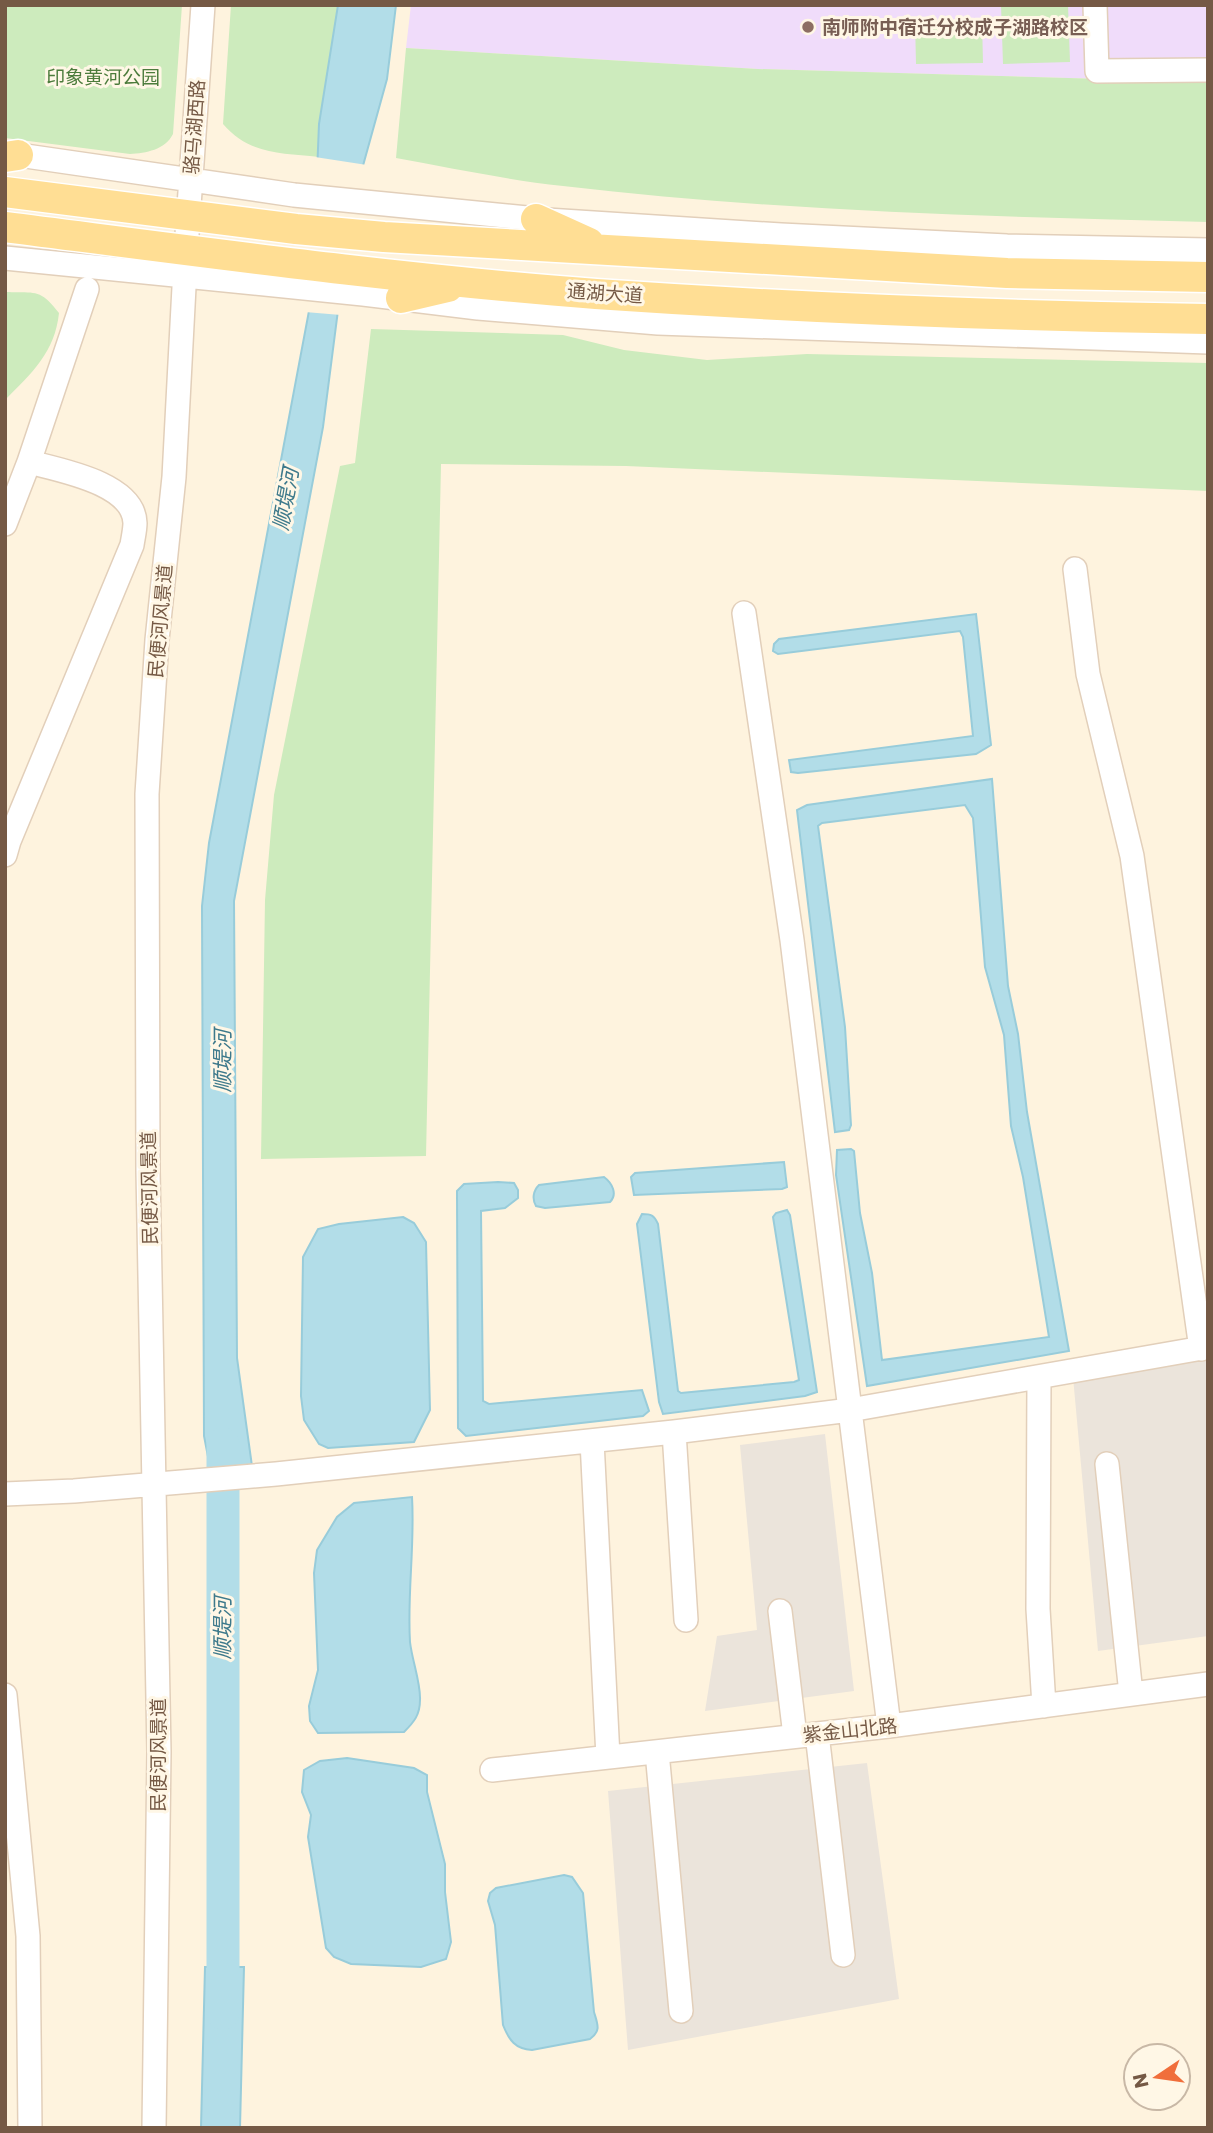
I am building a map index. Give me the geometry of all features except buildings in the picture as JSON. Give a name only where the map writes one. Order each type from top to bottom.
[{"type":"main road","points":[[5,192],[296,229],[384,237],[1007,273],[1208,277]]},
{"type":"main road","points":[[62,234],[71,223],[72,212],[67,200]]},
{"type":"main road","points":[[536,219],[605,251]]},
{"type":"main road","name":"通湖大道","points":[[5,227],[62,234],[185,262],[366,283],[471,281],[594,294],[860,309],[1208,319]]},
{"type":"main road","points":[[401,298],[471,281]]},
{"type":"street","name":"骆马湖西路","points":[[185,262],[203,5]]},
{"type":"street","points":[[1095,5],[1097,71],[1208,70]]},
{"type":"street","points":[[9,155],[294,195],[536,219],[993,245],[1208,250]]},
{"type":"street","points":[[5,258],[185,262]]},
{"type":"street","name":"民便河风景道","points":[[154,2128],[160,1484],[148,1171],[147,794],[157,640],[174,477],[185,262]]},
{"type":"street","points":[[366,283],[401,298],[478,308],[658,323],[1208,342]]},
{"type":"street","points":[[5,524],[29,462],[87,289]]},
{"type":"street","points":[[5,855],[132,545],[135,520],[128,505],[99,482],[29,462]]},
{"type":"street","points":[[5,1494],[74,1492],[265,1475],[674,1432],[850,1410],[1205,1348],[1132,856],[1088,674],[1075,569]]},
{"type":"street","points":[[744,613],[792,940],[889,1726]]},
{"type":"street","points":[[1039,1377],[1038,1609],[1044,1706]]},
{"type":"street","points":[[674,1432],[686,1620]]},
{"type":"street","points":[[592,1441],[608,1757]]},
{"type":"street","points":[[1107,1464],[1131,1695]]},
{"type":"street","points":[[780,1611],[806,1735],[843,1955]]},
{"type":"street","name":"紫金山北路","points":[[492,1770],[889,1726],[1208,1684]]},
{"type":"street","points":[[5,1695],[28,1936],[30,2128]]},
{"type":"street","points":[[657,1752],[681,2011]]},
{"type":"shaded area","name":"南师附中宿迁分校成子湖路校区","points":[[411,5],[1208,5],[1208,82],[758,69],[406,48]]},
{"type":"shaded area","points":[[1208,1355],[1208,1636],[1098,1651],[1073,1377]]},
{"type":"shaded area","points":[[825,1434],[854,1691],[705,1711],[717,1636],[757,1630],[740,1445]]},
{"type":"shaded area","points":[[867,1763],[899,1999],[628,2050],[608,1791]]},
{"type":"green space","name":"印象黄河公园","points":[[5,5],[182,5],[173,134],[170,139],[154,150],[130,154],[5,138]]},
{"type":"green space","points":[[231,5],[338,5],[319,124],[319,157],[279,153],[255,147],[244,142],[223,124]]},
{"type":"green space","points":[[1001,5],[1068,5],[1070,62],[1003,64]]},
{"type":"green space","points":[[982,20],[983,63],[916,64],[915,21]]},
{"type":"green space","points":[[406,48],[758,69],[1208,82],[1208,222],[966,215],[643,195],[500,177],[396,158]]},
{"type":"green space","points":[[5,292],[36,294],[47,299],[59,313],[53,339],[41,361],[5,400]]},
{"type":"green space","points":[[371,329],[563,335],[624,350],[707,360],[807,354],[1208,363],[1208,491],[626,466],[441,464],[426,1156],[261,1159],[265,900],[274,795],[340,466],[355,463]]},
{"type":"water","points":[[338,5],[396,5],[387,79],[351,209],[323,427],[234,901],[237,1358],[252,1466],[214,1470],[209,1462],[204,1436],[202,906],[209,843],[312,295],[319,124]]},
{"type":"water","points":[[976,614],[991,745],[976,754],[791,772],[789,760],[973,736],[963,637],[960,631],[778,654],[773,651],[774,644],[779,639]]},
{"type":"water","points":[[992,779],[1008,986],[1069,1351],[867,1386],[836,1175],[837,1150],[854,1151],[860,1213],[872,1273],[882,1360],[1049,1337],[1023,1177],[1011,1126],[1004,1035],[985,967],[973,818],[965,805],[822,823],[818,826],[845,1027],[851,1125],[849,1130],[835,1132],[797,810],[807,805]]},
{"type":"water","points":[[784,1162],[787,1187],[782,1189],[634,1195],[631,1177],[635,1173]]},
{"type":"water","points":[[604,1177],[613,1189],[614,1196],[610,1202],[545,1208],[536,1206],[534,1192],[539,1185]]},
{"type":"water","points":[[514,1183],[518,1198],[505,1208],[481,1211],[483,1401],[489,1404],[642,1390],[649,1411],[643,1416],[466,1436],[458,1428],[457,1191],[464,1184]]},
{"type":"water","points":[[787,1210],[790,1215],[817,1392],[805,1396],[663,1414],[659,1402],[637,1224],[642,1214],[652,1216],[658,1224],[678,1391],[681,1393],[799,1380],[773,1217],[776,1213]]},
{"type":"water","points":[[403,1217],[414,1223],[426,1242],[430,1410],[414,1442],[328,1448],[319,1444],[304,1420],[301,1396],[303,1257],[318,1229]]},
{"type":"water","points":[[412,1497],[409,1624],[420,1694],[418,1714],[404,1732],[318,1733],[310,1721],[309,1706],[318,1670],[314,1573],[317,1550],[337,1517],[354,1503]]},
{"type":"water","points":[[347,1758],[414,1768],[427,1775],[427,1792],[445,1864],[445,1892],[451,1942],[446,1959],[421,1967],[351,1964],[334,1957],[326,1948],[308,1837],[311,1815],[302,1792],[304,1770],[320,1761]]},
{"type":"water","points":[[564,1875],[572,1877],[583,1893],[597,2030],[590,2039],[532,2050],[521,2048],[513,2043],[503,2025],[495,1925],[488,1901],[490,1893],[496,1888]]},
{"type":"water","points":[[205,1967],[244,1967],[240,2128],[201,2128]]},
{"type":"pier","points":[[315,157],[367,165],[355,209],[341,315],[305,312],[309,295]]},
{"type":"waterway","name":"顺堤河","points":[[223,1444],[223,2013]]},
{"type":"place","name":"南师附中宿迁分校成子湖路校区","points":[[808,27]]}]
